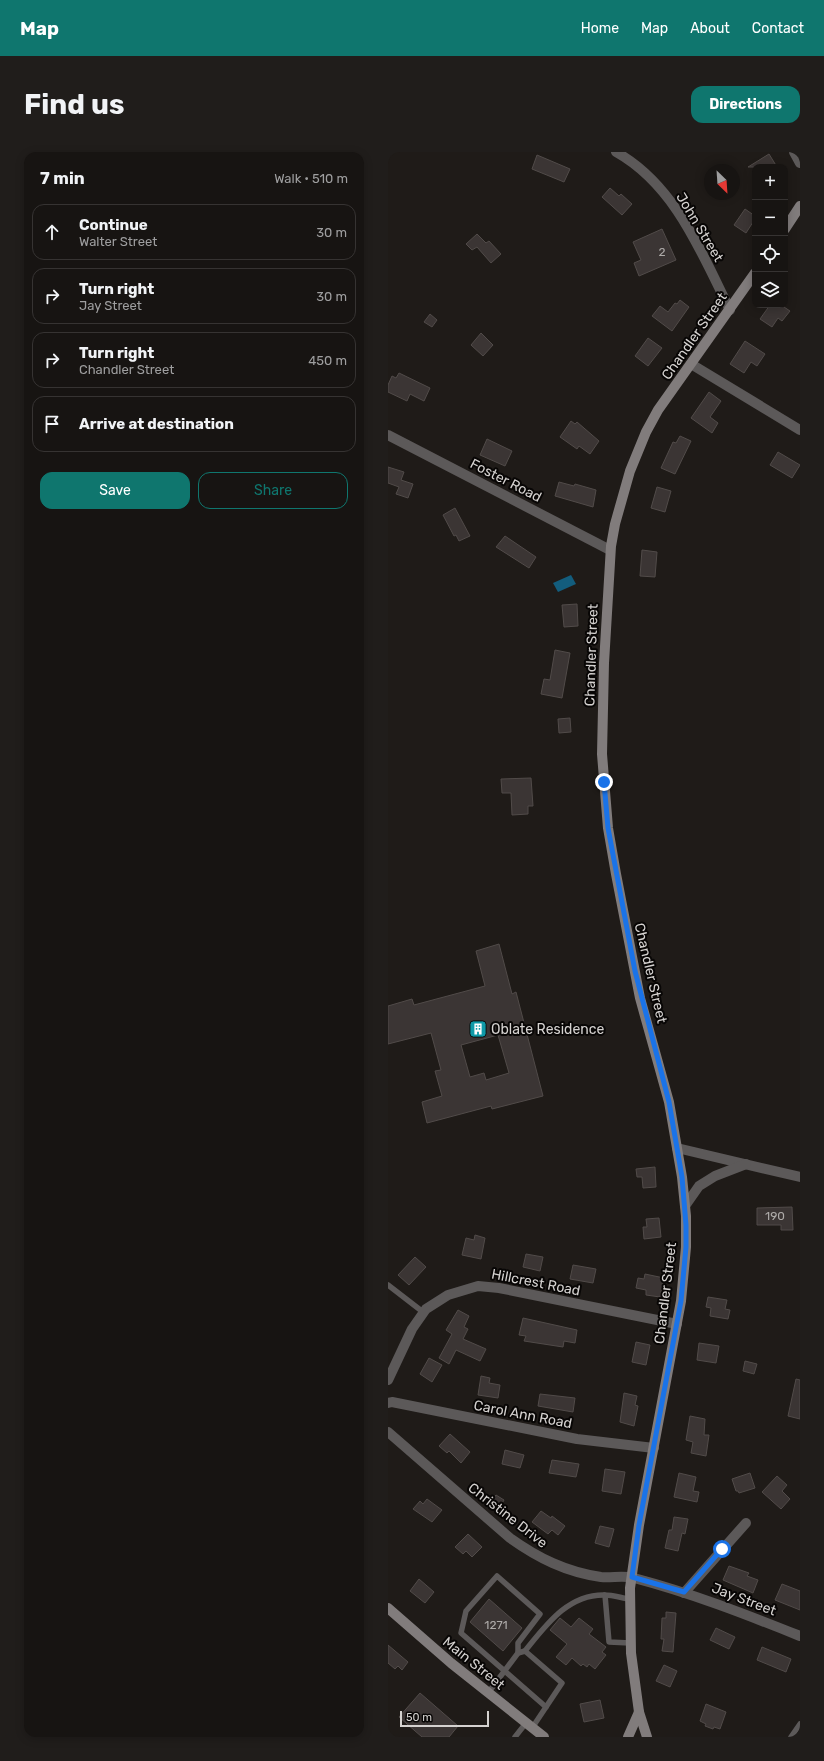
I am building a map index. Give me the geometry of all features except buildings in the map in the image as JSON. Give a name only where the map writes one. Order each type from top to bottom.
[{"type":"main road","points":[[788,224],[800,206]]},
{"type":"main road","name":"Chandler Street","points":[[647,1737],[639,1712],[630,1643],[630,1599],[639,1525],[677,1324],[686,1247],[685,1206],[669,1102],[640,998],[608,828],[602,754],[604,663],[610,550],[623,495],[638,451],[658,410],[752,277]]},
{"type":"main road","name":"Main Street","points":[[388,1608],[488,1693],[544,1737]]},
{"type":"main road","points":[[628,1737],[639,1712]]},
{"type":"street","name":"John Street","points":[[616,152],[653,180],[676,207],[730,310]]},
{"type":"street","points":[[794,152],[800,162]]},
{"type":"street","points":[[691,364],[800,430]]},
{"type":"street","name":"Foster Road","points":[[388,435],[610,550]]},
{"type":"street","points":[[677,1148],[800,1177]]},
{"type":"street","points":[[685,1206],[699,1186],[715,1176],[746,1164]]},
{"type":"street","name":"Hillcrest Road","points":[[388,1380],[409,1334],[424,1312],[436,1302],[448,1295],[478,1286],[499,1288],[677,1324]]},
{"type":"street","name":"Carol Ann Road","points":[[388,1403],[392,1402],[577,1439],[654,1448]]},
{"type":"street","name":"Christine Drive","points":[[388,1432],[465,1500],[532,1554],[572,1571],[602,1577],[632,1577]]},
{"type":"street","points":[[684,1592],[746,1523]]},
{"type":"street","name":"Jay Street","points":[[632,1577],[684,1592],[735,1610],[800,1636]]},
{"type":"lane","points":[[388,1285],[424,1312]]},
{"type":"lane","points":[[488,1693],[504,1672],[518,1653],[518,1643],[540,1614],[497,1576],[466,1611],[461,1632],[504,1672],[546,1708]]},
{"type":"lane","points":[[605,1595],[609,1642],[630,1643]]},
{"type":"lane","points":[[518,1653],[525,1651],[558,1613],[578,1600],[605,1595],[630,1599]]},
{"type":"lane","points":[[515,1737],[529,1726],[546,1708],[562,1683],[525,1651]]},
{"type":"lane","points":[[792,1737],[800,1724]]},
{"type":"water","points":[[571,575],[576,584],[558,592],[553,583]]},
{"type":"place","name":"Oblate Residence","points":[[478,1029]]},
{"type":"route","points":[[604,782],[608,828],[640,998],[669,1102],[682,1177],[686,1225],[686,1247],[681,1301],[639,1525],[632,1577],[684,1592],[722,1549]]}]
